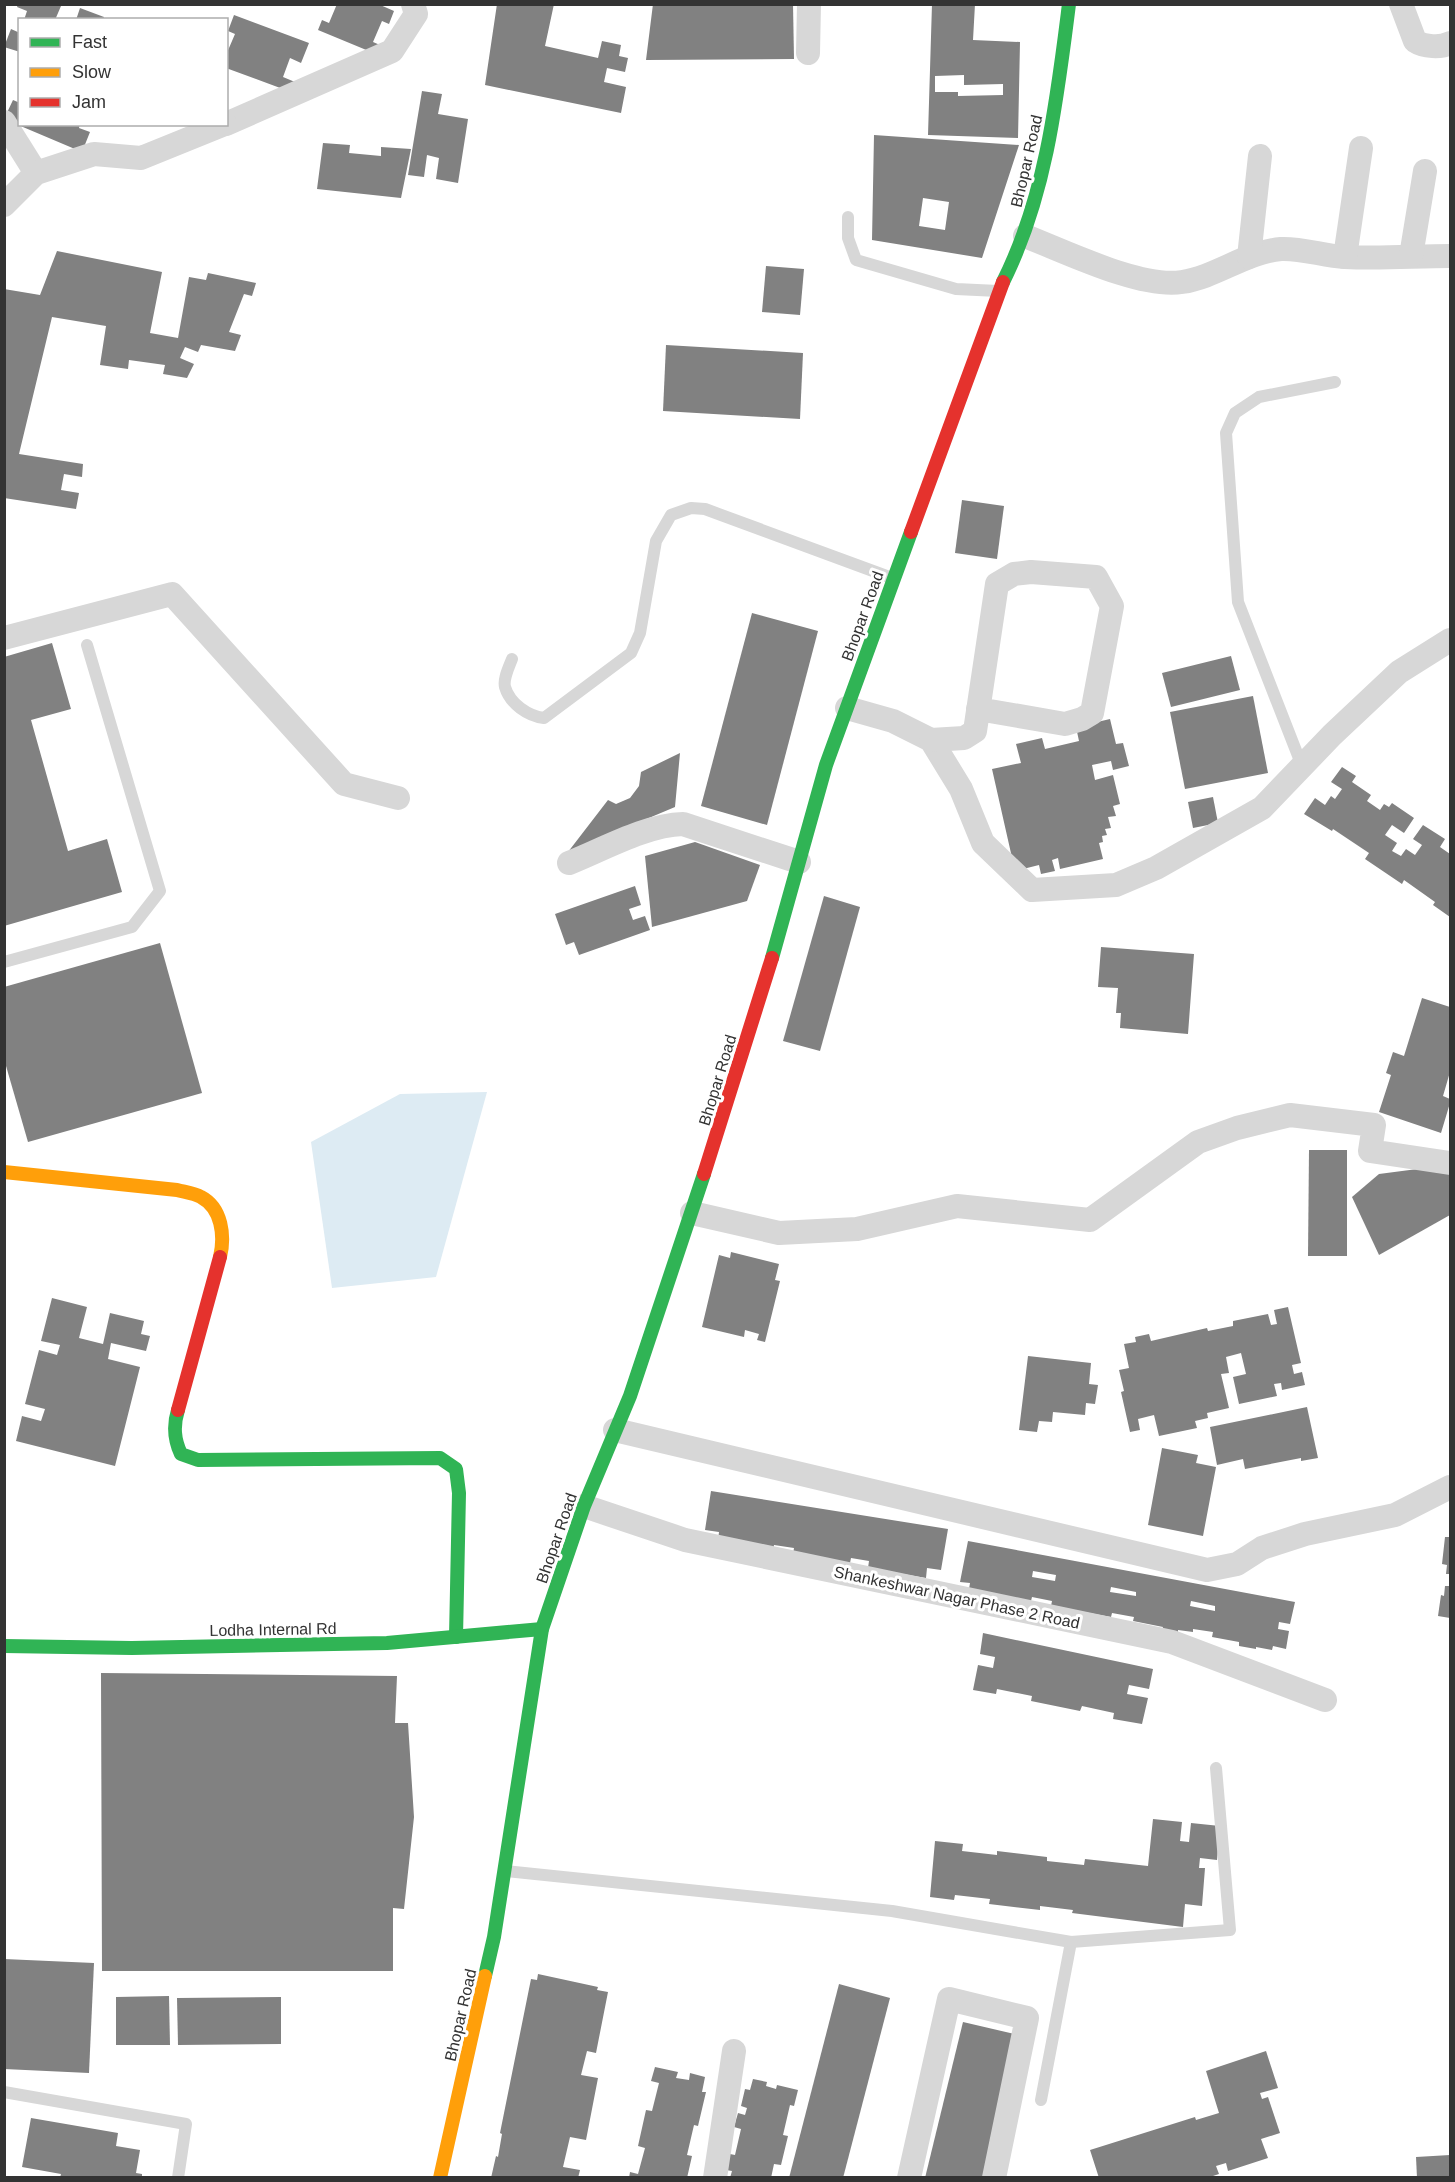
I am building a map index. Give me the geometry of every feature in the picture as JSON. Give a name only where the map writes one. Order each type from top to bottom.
[{"type":"street","points":[[228,123],[392,51],[416,14],[413,4]]},
{"type":"street","points":[[808,53],[809,4]]},
{"type":"street","name":"Bhopar Road","points":[[440,2178],[494,1936],[542,1629],[584,1506],[630,1396],[692,1213],[768,972],[826,765],[999,291],[1025,236],[1046,163],[1069,4]]},
{"type":"street","points":[[1401,4],[1414,41],[1420,44],[1444,46],[1450,43]]},
{"type":"street","points":[[4,122],[36,173]]},
{"type":"street","points":[[4,205],[36,173],[94,154],[141,158],[221,126]]},
{"type":"street","points":[[1345,257],[1361,148]]},
{"type":"street","points":[[1249,257],[1260,156]]},
{"type":"street","points":[[1411,256],[1425,171]]},
{"type":"street","points":[[1025,236],[1118,272],[1151,281],[1180,283],[1205,276],[1249,257],[1282,249],[1345,257],[1450,256]]},
{"type":"street","points":[[931,741],[964,738],[975,731],[978,709],[997,584],[1014,574],[1031,572],[1096,577],[1112,606],[1092,713],[1065,724],[978,709]]},
{"type":"street","points":[[4,638],[172,594],[344,784],[398,798]]},
{"type":"street","points":[[847,708],[893,721],[931,741],[961,789],[983,843],[1032,890],[1116,885],[1156,868],[1262,808],[1332,735],[1400,672],[1450,640]]},
{"type":"street","points":[[569,863],[670,824],[683,824],[799,862]]},
{"type":"street","points":[[692,1213],[779,1233],[857,1229],[957,1206],[1090,1220],[1198,1142],[1237,1128],[1290,1115],[1374,1125],[1370,1151],[1450,1163]]},
{"type":"street","points":[[4,1172],[177,1190],[201,1197],[217,1211],[224,1241],[175,1420],[175,1441],[181,1454],[198,1460],[440,1458],[456,1469],[459,1493],[456,1637]]},
{"type":"street","points":[[615,1430],[1207,1570],[1237,1564],[1262,1548],[1305,1534],[1395,1515],[1450,1487]]},
{"type":"street","name":"Shankeshwar Nagar Phase 2 Road","points":[[584,1506],[685,1540],[1172,1642],[1325,1700]]},
{"type":"street","name":"Lodha Internal Rd","points":[[4,1646],[132,1648],[387,1643],[542,1629]]},
{"type":"street","points":[[909,2178],[949,1999],[1027,2018],[994,2178]]},
{"type":"street","points":[[715,2178],[734,2051]]},
{"type":"lane","points":[[848,217],[848,238],[856,260],[956,289],[999,291]]},
{"type":"lane","points":[[1302,766],[1239,602],[1226,433],[1235,413],[1259,397],[1335,381]]},
{"type":"lane","points":[[512,659],[506,674],[505,686],[517,705],[532,716],[544,718],[631,653],[640,633],[656,541],[671,515],[691,508],[705,509],[893,578]]},
{"type":"lane","points":[[4,962],[132,927],[160,891],[87,645]]},
{"type":"lane","points":[[505,1871],[892,1911],[1071,1941],[1230,1930],[1216,1768]]},
{"type":"lane","points":[[1041,2100],[1071,1941]]},
{"type":"lane","points":[[4,2092],[186,2124],[178,2178]]},
{"type":"shaded area","points":[[487,1092],[436,1277],[332,1288],[311,1142],[400,1094]]},
{"type":"building","points":[[18,4],[58,4],[61,6],[56,18],[25,18],[27,11],[17,7]]},
{"type":"building","points":[[337,4],[378,4],[394,11],[389,24],[382,21],[373,42],[380,45],[376,54],[318,30],[322,20],[329,23]]},
{"type":"building","points":[[497,4],[554,4],[545,46],[598,58],[602,41],[621,45],[619,56],[628,58],[625,72],[607,68],[604,82],[626,87],[621,113],[485,85]]},
{"type":"building","points":[[653,4],[793,4],[794,59],[646,60]]},
{"type":"building","points":[[932,4],[975,4],[973,40],[1020,42],[1018,138],[928,135]],"holes":[[[964,75],[964,85],[1003,84],[1003,95],[958,96],[958,92],[935,92],[935,76]]]},
{"type":"building","points":[[80,8],[104,17],[104,18],[77,18]]},
{"type":"building","points":[[234,15],[309,43],[301,63],[290,58],[283,77],[295,82],[291,92],[228,69],[228,50],[235,34],[228,31]]},
{"type":"building","points":[[11,29],[18,32],[18,51],[4,47]]},
{"type":"building","points":[[422,91],[442,94],[438,114],[468,119],[458,183],[436,179],[439,158],[427,155],[424,177],[408,175]]},
{"type":"building","points":[[13,100],[18,102],[18,125],[4,119]]},
{"type":"building","points":[[21,126],[80,126],[79,128],[90,132],[82,152]]},
{"type":"building","points":[[874,135],[1019,145],[982,258],[872,240]],"holes":[[[923,198],[949,202],[945,230],[919,226]]]},
{"type":"building","points":[[323,143],[350,145],[349,153],[381,156],[381,147],[411,149],[401,198],[317,189]]},
{"type":"building","points":[[57,251],[162,272],[150,333],[178,338],[189,277],[206,280],[208,273],[256,283],[252,296],[244,294],[229,332],[241,335],[235,351],[201,345],[198,352],[185,347],[180,358],[194,364],[187,378],[163,374],[165,365],[129,360],[128,369],[100,365],[106,326],[52,317],[19,454],[83,464],[82,477],[64,474],[61,490],[79,493],[76,509],[4,498],[4,289],[40,295]]},
{"type":"building","points":[[766,266],[804,269],[800,315],[762,312]]},
{"type":"building","points":[[666,345],[803,353],[800,419],[663,411]]},
{"type":"building","points":[[962,500],[1004,506],[997,559],[955,553]]},
{"type":"building","points":[[752,613],[818,631],[767,825],[701,806]]},
{"type":"building","points":[[52,643],[71,709],[31,720],[68,851],[107,839],[122,892],[4,926],[4,657]]},
{"type":"building","points":[[1231,656],[1240,690],[1171,707],[1162,673]]},
{"type":"building","points":[[1253,696],[1268,773],[1185,789],[1170,712]]},
{"type":"building","points":[[1110,719],[1116,744],[1123,743],[1129,766],[1113,770],[1111,761],[1092,765],[1095,780],[1113,775],[1120,804],[1113,806],[1116,816],[1108,817],[1111,828],[1105,829],[1107,835],[1102,836],[1103,842],[1099,843],[1103,859],[1060,869],[1058,858],[1052,860],[1055,871],[1041,874],[1039,865],[1015,871],[992,769],[1021,763],[1016,744],[1042,738],[1045,749],[1079,741],[1076,727]]},
{"type":"building","points":[[680,753],[675,807],[568,852],[608,800],[616,804],[630,798],[639,786],[641,772]]},
{"type":"building","points":[[1342,767],[1356,776],[1352,782],[1371,795],[1367,801],[1380,810],[1384,804],[1389,807],[1392,803],[1414,818],[1404,833],[1392,825],[1385,835],[1397,843],[1392,851],[1401,856],[1406,849],[1415,855],[1422,845],[1413,839],[1423,825],[1445,839],[1440,847],[1450,854],[1450,917],[1433,905],[1435,902],[1404,880],[1402,884],[1365,859],[1369,853],[1333,829],[1332,831],[1304,814],[1315,798],[1325,805],[1331,796],[1335,799],[1342,789],[1331,782]]},
{"type":"building","points":[[1213,797],[1218,823],[1193,828],[1188,802]]},
{"type":"building","points":[[695,842],[760,865],[747,901],[652,927],[645,856]]},
{"type":"building","points":[[635,886],[641,905],[629,909],[633,920],[645,916],[650,930],[579,955],[574,942],[566,945],[555,914]]},
{"type":"building","points":[[824,896],[860,907],[820,1051],[783,1041]]},
{"type":"building","points":[[160,943],[202,1093],[28,1142],[4,1059],[4,987]]},
{"type":"building","points":[[1101,947],[1194,954],[1188,1034],[1120,1028],[1121,1013],[1116,1013],[1118,988],[1098,987]]},
{"type":"building","points":[[1422,998],[1450,1007],[1450,1072],[1443,1096],[1450,1099],[1450,1103],[1441,1133],[1379,1112],[1391,1075],[1386,1073],[1393,1052],[1404,1056]]},
{"type":"building","points":[[1309,1150],[1347,1150],[1347,1256],[1308,1256]]},
{"type":"building","points":[[1448,1165],[1450,1215],[1379,1255],[1352,1197],[1379,1174]]},
{"type":"building","points":[[731,1252],[779,1264],[775,1280],[780,1281],[765,1342],[757,1340],[759,1334],[745,1330],[744,1337],[702,1327],[719,1255],[730,1258]]},
{"type":"building","points":[[52,1298],[87,1307],[79,1338],[103,1344],[110,1313],[144,1321],[141,1334],[150,1336],[146,1351],[111,1343],[108,1359],[140,1367],[115,1466],[16,1441],[22,1416],[41,1421],[45,1409],[25,1404],[39,1350],[57,1355],[60,1345],[41,1341]]},
{"type":"building","points":[[1288,1307],[1301,1363],[1292,1365],[1294,1374],[1302,1372],[1305,1385],[1282,1390],[1281,1383],[1274,1384],[1277,1396],[1239,1404],[1233,1377],[1246,1374],[1241,1353],[1226,1357],[1229,1373],[1221,1374],[1229,1408],[1207,1413],[1208,1418],[1195,1421],[1197,1428],[1159,1436],[1154,1415],[1138,1419],[1140,1430],[1130,1432],[1121,1392],[1124,1391],[1119,1370],[1129,1368],[1124,1344],[1136,1342],[1135,1337],[1149,1334],[1151,1341],[1207,1328],[1208,1331],[1233,1326],[1233,1321],[1268,1314],[1271,1325],[1277,1324],[1274,1310]]},
{"type":"building","points":[[1028,1356],[1091,1363],[1089,1384],[1098,1385],[1095,1404],[1086,1403],[1085,1415],[1053,1412],[1052,1422],[1039,1421],[1037,1432],[1019,1430]]},
{"type":"building","points":[[1307,1407],[1318,1458],[1301,1461],[1301,1458],[1245,1469],[1243,1459],[1217,1465],[1210,1427]]},
{"type":"building","points":[[1162,1448],[1198,1455],[1196,1463],[1216,1467],[1203,1536],[1148,1525]]},
{"type":"building","points":[[711,1491],[948,1529],[941,1570],[927,1568],[926,1578],[868,1568],[869,1561],[851,1558],[850,1563],[793,1554],[794,1548],[774,1545],[773,1551],[718,1540],[719,1532],[705,1530]]},
{"type":"building","points":[[1445,1537],[1450,1537],[1450,1574],[1446,1574],[1447,1565],[1442,1564]]},
{"type":"building","points":[[968,1541],[1295,1602],[1290,1624],[1279,1622],[1278,1629],[1289,1631],[1286,1649],[1273,1646],[1272,1650],[1239,1646],[1239,1642],[1212,1637],[1213,1632],[1193,1629],[1193,1632],[1178,1630],[1178,1633],[1162,1630],[1163,1627],[1133,1621],[1134,1617],[1112,1613],[1111,1617],[1051,1606],[1052,1601],[1032,1597],[1031,1601],[969,1589],[970,1583],[960,1582]],"holes":[[[1033,1571],[1056,1575],[1055,1581],[1032,1577]],[[1111,1587],[1136,1592],[1136,1596],[1110,1592]],[[1191,1601],[1215,1606],[1215,1611],[1190,1606]]]},
{"type":"building","points":[[1445,1586],[1450,1586],[1450,1618],[1438,1616],[1441,1595],[1444,1596]]},
{"type":"building","points":[[983,1633],[1153,1669],[1149,1689],[1129,1685],[1127,1694],[1148,1698],[1142,1724],[1113,1719],[1114,1713],[1082,1706],[1080,1711],[1031,1701],[1032,1696],[997,1689],[996,1694],[973,1690],[978,1665],[993,1668],[995,1657],[980,1654]]},
{"type":"building","points":[[101,1673],[397,1676],[395,1723],[408,1723],[414,1817],[404,1909],[393,1908],[393,1971],[102,1971]]},
{"type":"building","points":[[1153,1819],[1182,1822],[1180,1841],[1189,1842],[1191,1823],[1220,1826],[1217,1860],[1200,1858],[1199,1868],[1205,1868],[1202,1906],[1185,1904],[1183,1927],[1072,1913],[1073,1910],[1040,1906],[1040,1910],[989,1904],[990,1899],[955,1895],[954,1900],[930,1897],[935,1841],[963,1844],[962,1851],[997,1855],[997,1851],[1047,1857],[1047,1861],[1084,1865],[1085,1859],[1148,1866]]},
{"type":"building","points":[[4,1959],[94,1963],[89,2073],[4,2069]]},
{"type":"building","points":[[538,1974],[598,1987],[597,1990],[608,1992],[596,2053],[587,2051],[581,2075],[598,2078],[586,2140],[570,2137],[563,2167],[580,2170],[578,2178],[491,2178],[496,2156],[498,2157],[502,2134],[500,2133],[531,1979],[537,1980]]},
{"type":"building","points":[[839,1984],[890,1998],[843,2178],[789,2178]]},
{"type":"building","points":[[169,1996],[170,2045],[116,2045],[116,1997]]},
{"type":"building","points":[[281,1997],[281,2044],[178,2045],[177,1998]]},
{"type":"building","points":[[963,2022],[1023,2036],[989,2178],[925,2178]]},
{"type":"building","points":[[1266,2051],[1278,2088],[1260,2093],[1262,2099],[1268,2097],[1280,2133],[1261,2139],[1268,2158],[1228,2171],[1226,2163],[1216,2166],[1219,2174],[1207,2178],[1099,2178],[1090,2150],[1195,2117],[1196,2120],[1219,2113],[1206,2071]]},
{"type":"building","points":[[655,2067],[678,2072],[676,2078],[689,2080],[690,2073],[705,2077],[702,2092],[706,2092],[698,2126],[694,2125],[687,2155],[692,2156],[687,2178],[629,2178],[630,2172],[638,2174],[645,2148],[638,2146],[646,2110],[652,2111],[659,2083],[651,2081]]},
{"type":"building","points":[[753,2079],[767,2082],[766,2086],[776,2089],[777,2085],[798,2090],[794,2106],[790,2105],[783,2135],[788,2136],[781,2165],[774,2164],[771,2178],[730,2178],[732,2171],[726,2170],[730,2154],[735,2155],[741,2129],[734,2127],[738,2113],[745,2115],[747,2108],[741,2106],[745,2089],[750,2090]]},
{"type":"building","points":[[31,2118],[118,2133],[116,2146],[140,2150],[136,2173],[142,2174],[142,2178],[60,2178],[61,2174],[22,2167]]},
{"type":"building","points":[[1450,2155],[1450,2178],[1417,2178],[1416,2157]]},
{"type":"traffic: fast","points":[[1003,282],[1018,249],[1040,181],[1060,75],[1069,4]]},
{"type":"traffic: fast","points":[[772,958],[826,765],[911,532]]},
{"type":"traffic: fast","points":[[485,1976],[494,1937],[542,1629],[584,1506],[630,1396],[704,1174]]},
{"type":"traffic: fast","points":[[178,1410],[175,1427],[181,1454],[198,1460],[440,1458],[456,1469],[459,1493],[456,1637]]},
{"type":"traffic: fast","points":[[4,1646],[132,1648],[387,1643],[542,1629]]},
{"type":"traffic: slow","points":[[4,1172],[177,1190],[198,1196],[208,1202],[218,1215],[222,1232],[220,1257]]},
{"type":"traffic: slow","points":[[440,2178],[485,1976]]},
{"type":"traffic: jam","points":[[911,532],[1003,282]]},
{"type":"traffic: jam","points":[[704,1174],[772,958]]},
{"type":"traffic: jam","points":[[178,1410],[220,1257]]}]
